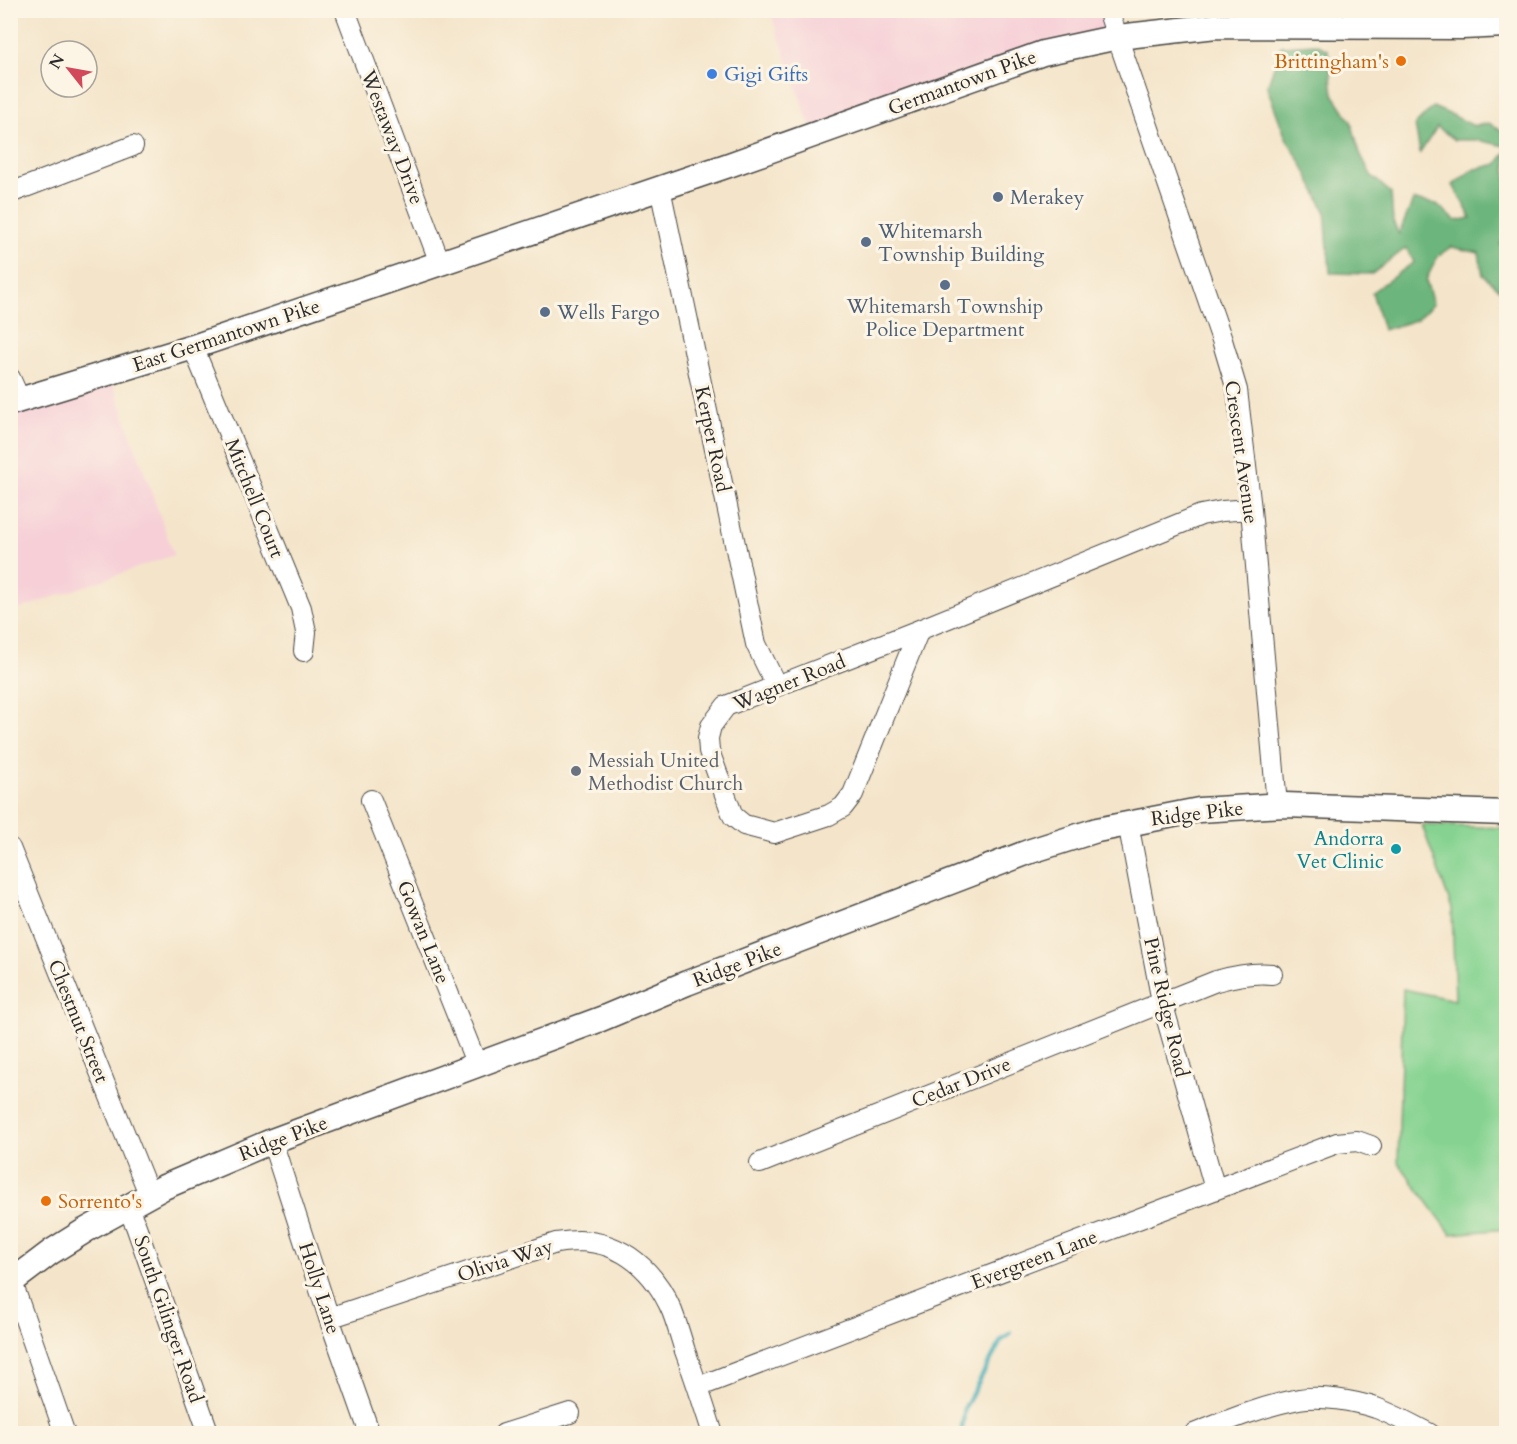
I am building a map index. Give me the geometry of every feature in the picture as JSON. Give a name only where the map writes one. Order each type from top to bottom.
[{"type":"main road","name":"Germantown Pike","points":[[440,263],[1043,53],[1118,36],[1216,26],[1462,27],[1506,25]]},
{"type":"main road","name":"East Germantown Pike","points":[[14,393],[193,347],[440,263]]},
{"type":"main road","name":"Ridge Pike","points":[[11,1282],[51,1252],[149,1194],[272,1142],[601,1019],[687,983],[1031,851],[1097,830],[1199,810],[1277,805],[1506,813]]},
{"type":"street","name":"Westaway Drive","points":[[345,10],[440,263]]},
{"type":"street","name":"Crescent Avenue","points":[[1108,10],[1222,340],[1237,390],[1251,509],[1277,805]]},
{"type":"street","points":[[10,193],[133,146]]},
{"type":"street","name":"Kerper Road","points":[[660,188],[756,644],[776,685]]},
{"type":"street","name":"Mitchell Court","points":[[193,347],[301,608],[306,632],[304,651]]},
{"type":"street","name":"Wagner Road","points":[[919,630],[853,794],[843,807],[774,833],[744,825],[733,816],[709,751],[708,738],[711,726],[726,706],[1200,515],[1251,509]]},
{"type":"street","name":"Gowan Lane","points":[[371,800],[477,1065]]},
{"type":"street","name":"Pine Ridge Road","points":[[1128,823],[1162,1002],[1215,1189]]},
{"type":"street","name":"Chestnut Street","points":[[10,848],[149,1194]]},
{"type":"street","name":"Cedar Drive","points":[[760,1163],[1216,981],[1258,972],[1272,974]]},
{"type":"street","name":"Evergreen Lane","points":[[698,1387],[1337,1143],[1358,1141],[1371,1146]]},
{"type":"street","name":"Holly Lane","points":[[272,1142],[329,1318],[370,1434]]},
{"type":"street","name":"South Gilinger Road","points":[[127,1206],[140,1237],[208,1434]]},
{"type":"street","name":"Olivia Way","points":[[329,1318],[556,1243],[578,1241],[616,1249],[631,1257],[660,1288],[672,1311],[713,1434]]},
{"type":"street","points":[[11,1282],[65,1434]]},
{"type":"street","points":[[1194,1434],[1236,1417],[1301,1398],[1327,1398],[1374,1407],[1430,1434]]},
{"type":"street","points":[[504,1434],[570,1413]]},
{"type":"shaded area","points":[[770,11],[1106,11],[1118,37],[813,135]]},
{"type":"shaded area","points":[[109,373],[174,555],[11,612],[10,403]]},
{"type":"green space","points":[[1316,44],[1328,50],[1333,94],[1351,121],[1360,153],[1371,175],[1391,193],[1393,222],[1399,234],[1413,200],[1437,204],[1456,221],[1471,218],[1453,185],[1472,170],[1497,164],[1506,152],[1506,237],[1500,244],[1506,248],[1506,295],[1483,275],[1479,253],[1451,247],[1438,256],[1426,280],[1433,304],[1416,320],[1383,330],[1372,292],[1414,262],[1406,248],[1372,274],[1330,273],[1325,211],[1285,136],[1267,87],[1281,46]]},
{"type":"green space","points":[[1433,107],[1474,126],[1489,123],[1506,133],[1506,146],[1476,140],[1455,140],[1437,127],[1420,153],[1415,125]]},
{"type":"green space","points":[[1422,825],[1506,828],[1506,1229],[1451,1234],[1398,1162],[1403,989],[1455,1000],[1452,909]]},
{"type":"waterway","points":[[961,1434],[965,1407],[1001,1341],[1011,1333]]},
{"type":"place","name":"Brittingham's","points":[[1401,61]]},
{"type":"place","name":"Gigi Gifts","points":[[712,74]]},
{"type":"place","name":"Merakey","points":[[998,197]]},
{"type":"place","name":"Whitemarsh Township Building","points":[[866,242]]},
{"type":"place","name":"Whitemarsh Township Police Department","points":[[945,285]]},
{"type":"place","name":"Wells Fargo","points":[[545,312]]},
{"type":"place","name":"Messiah United Methodist Church","points":[[576,771]]},
{"type":"place","name":"Andorra Vet Clinic","points":[[1396,849]]},
{"type":"place","name":"Sorrento's","points":[[46,1201]]}]
